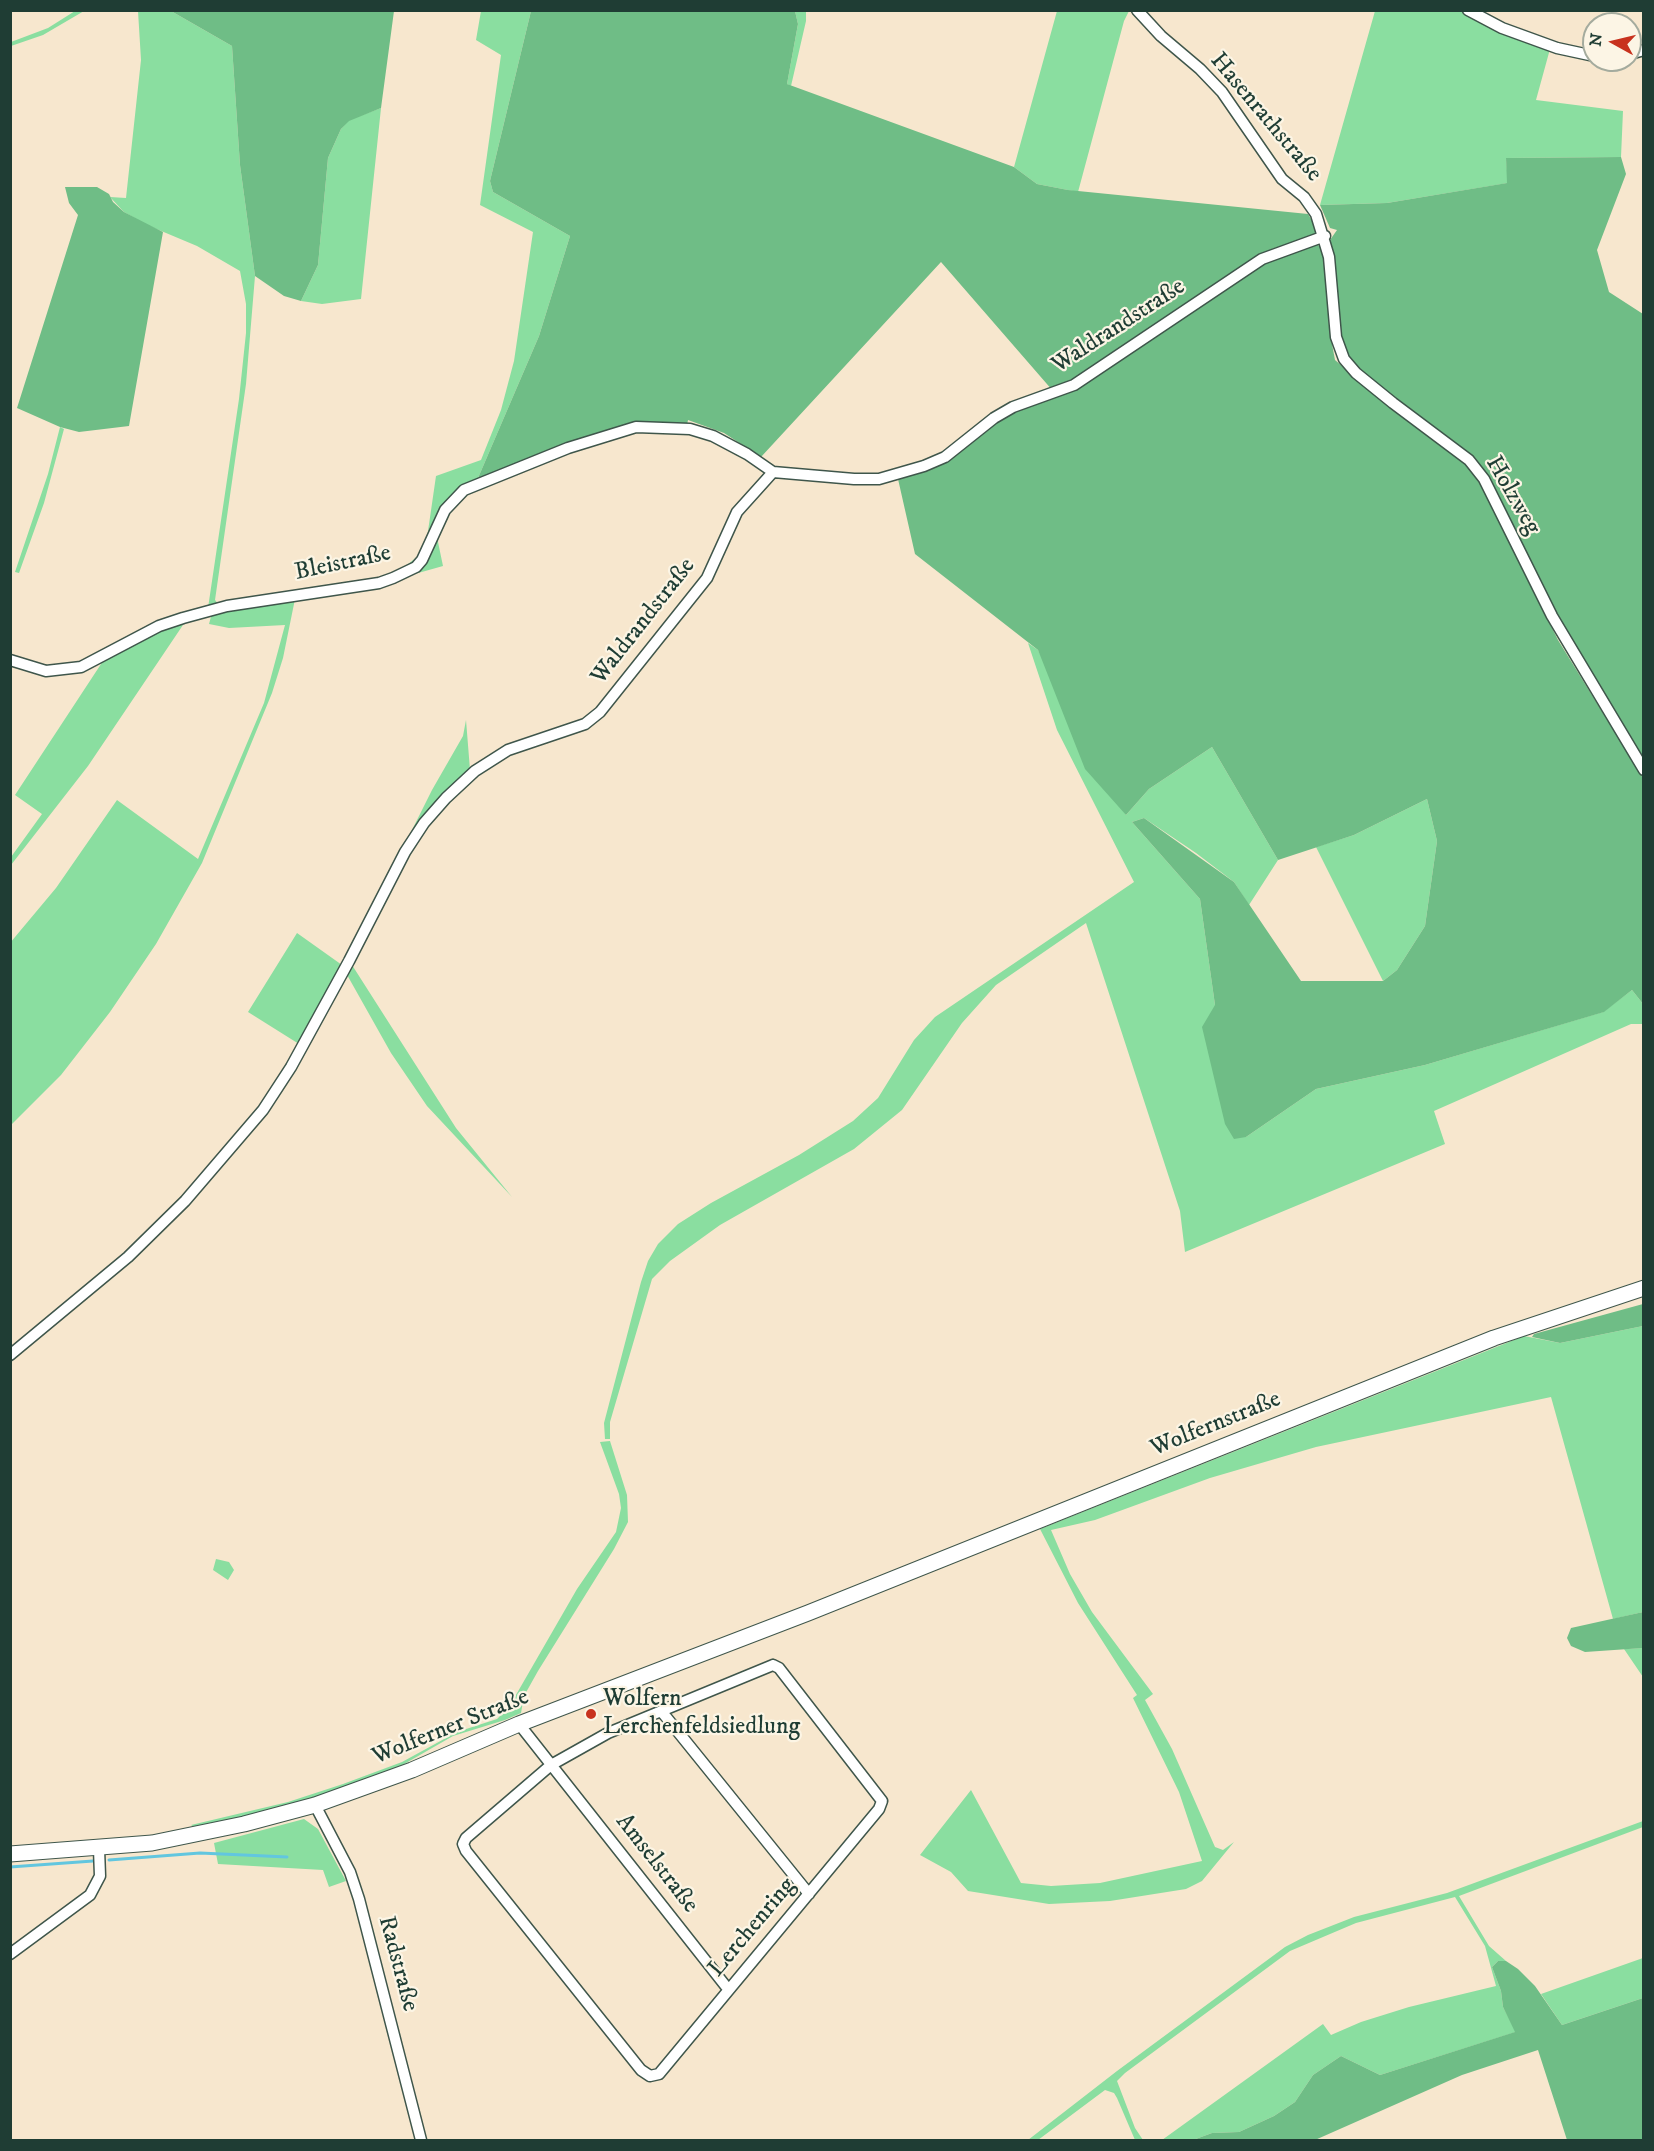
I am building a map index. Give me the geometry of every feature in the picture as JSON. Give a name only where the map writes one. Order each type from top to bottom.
[{"type":"main road","name":"Wolfernstraße","points":[[808,1613],[1494,1338],[1644,1288]]},
{"type":"main road","name":"Wolferner Straße","points":[[10,1854],[99,1849],[188,1837],[315,1805],[412,1770],[519,1724],[808,1613]]},
{"type":"street","name":"Hasenrathstraße","points":[[1137,10],[1161,36],[1200,69],[1222,92],[1282,179],[1304,197],[1316,214],[1324,236]]},
{"type":"street","points":[[1468,10],[1502,28],[1557,48],[1582,53]]},
{"type":"street","name":"Waldrandstraße","points":[[10,1355],[128,1257],[185,1201],[263,1110],[291,1067],[405,852],[446,798],[475,771],[508,750],[585,724],[600,712],[707,578],[737,512],[773,472],[854,479],[879,478],[924,466],[945,457],[994,418],[1013,407],[1074,385],[1262,259],[1324,236]]},
{"type":"street","name":"Holzweg","points":[[1324,236],[1333,276],[1336,337],[1344,359],[1356,373],[1393,404],[1468,460],[1484,480],[1552,616],[1644,770]]},
{"type":"street","name":"Bleistraße","points":[[10,660],[46,671],[81,667],[159,626],[226,606],[379,583],[393,578],[416,567],[422,560],[445,510],[464,490],[568,448],[636,427],[690,429],[712,436],[747,454],[773,472]]},
{"type":"street","name":"Lerchenring","points":[[773,1665],[779,1668],[882,1801],[879,1809],[659,2074],[650,2076],[641,2070],[466,1851],[463,1844],[466,1838],[551,1765],[608,1733],[773,1665]]},
{"type":"street","points":[[662,1712],[809,1894]]},
{"type":"street","points":[[519,1724],[551,1765]]},
{"type":"street","name":"Amselstraße","points":[[551,1765],[728,1989]]},
{"type":"street","name":"Radstraße","points":[[315,1805],[350,1872],[359,1899],[422,2140]]},
{"type":"street","points":[[10,1954],[90,1895],[100,1876],[99,1849]]},
{"type":"green space","points":[[75,11],[84,11],[43,35],[11,46],[11,42],[48,28]]},
{"type":"green space","points":[[138,11],[171,11],[232,46],[240,165],[255,276],[246,384],[215,600],[219,605],[208,608],[239,399],[246,333],[246,304],[240,271],[197,246],[147,225],[124,212],[110,197],[126,198],[141,60]]},
{"type":"green space","points":[[171,11],[394,11],[381,108],[349,121],[341,129],[328,158],[318,265],[301,301],[284,296],[255,276],[240,165],[232,46]]},
{"type":"green space","points":[[481,11],[531,11],[490,181],[493,192],[570,236],[539,336],[478,478],[461,488],[416,563],[402,569],[418,556],[427,538],[436,476],[481,460],[501,410],[514,361],[533,232],[480,205],[501,55],[476,40]]},
{"type":"green space","points":[[531,11],[795,11],[798,24],[787,84],[1014,167],[1037,184],[1068,190],[1308,214],[1317,229],[1315,235],[1272,249],[1229,274],[1073,380],[1053,391],[941,262],[761,457],[724,433],[688,420],[687,425],[646,422],[626,425],[548,450],[508,469],[478,478],[539,336],[570,236],[493,192],[490,181]]},
{"type":"green space","points":[[795,11],[806,11],[806,21],[791,86],[787,84],[798,24]]},
{"type":"green space","points":[[1057,11],[1129,11],[1124,21],[1078,192],[1037,184],[1014,167]]},
{"type":"green space","points":[[1375,11],[1477,11],[1550,49],[1536,100],[1623,111],[1621,157],[1506,158],[1508,183],[1387,203],[1320,205]]},
{"type":"green space","points":[[381,108],[361,299],[322,304],[301,301],[318,265],[328,158],[341,129],[349,120]]},
{"type":"green space","points":[[1621,157],[1626,174],[1597,250],[1609,292],[1643,314],[1643,758],[1555,613],[1467,453],[1364,374],[1347,357],[1342,343],[1336,305],[1336,275],[1330,240],[1337,230],[1330,228],[1320,205],[1387,203],[1507,183],[1506,158]]},
{"type":"green space","points":[[65,187],[97,187],[109,194],[113,202],[124,212],[163,232],[129,426],[79,432],[60,427],[17,408],[78,215],[69,203]]},
{"type":"green space","points":[[1316,244],[1323,248],[1328,275],[1329,328],[1335,360],[1382,400],[1467,464],[1479,481],[1558,640],[1643,778],[1643,1004],[1632,990],[1604,1012],[1425,1065],[1316,1089],[1246,1137],[1234,1139],[1225,1124],[1202,1027],[1215,1005],[1200,899],[1132,822],[1144,818],[1234,882],[1301,981],[1383,981],[1397,970],[1425,926],[1437,841],[1427,799],[1354,835],[1278,860],[1212,747],[1149,789],[1126,815],[1085,769],[1038,650],[915,554],[898,479],[926,469],[995,420],[1076,389],[1265,262]]},
{"type":"green space","points":[[60,427],[64,429],[44,503],[19,573],[15,572],[48,474]]},
{"type":"green space","points":[[439,530],[438,542],[443,566],[404,577]]},
{"type":"green space","points":[[295,599],[283,658],[272,693],[202,863],[156,944],[110,1012],[61,1075],[11,1125],[10,943],[56,888],[117,800],[198,859],[264,703],[285,625],[229,628],[209,624],[212,613]]},
{"type":"green space","points":[[185,622],[88,766],[11,865],[11,857],[42,814],[15,795],[103,661],[151,634]]},
{"type":"green space","points":[[1028,643],[1038,650],[1126,815],[1149,789],[1212,747],[1278,860],[1249,905],[1234,882],[1196,853],[1144,818],[1132,822],[1200,899],[1215,1005],[1246,1137],[1316,1089],[1425,1065],[1603,1012],[1632,990],[1643,1004],[1643,1024],[1631,1024],[1434,1111],[1445,1144],[1185,1252],[1180,1211],[1086,923],[996,985],[962,1023],[902,1110],[854,1149],[720,1225],[670,1261],[652,1279],[610,1422],[610,1439],[605,1439],[604,1423],[641,1282],[648,1261],[658,1244],[678,1224],[711,1203],[799,1155],[853,1121],[878,1098],[914,1040],[935,1017],[1134,882],[1057,730]]},
{"type":"green space","points":[[466,720],[470,770],[402,850],[432,790],[463,736]]},
{"type":"green space","points":[[1427,799],[1437,841],[1425,926],[1397,970],[1383,981],[1316,847],[1354,835]]},
{"type":"green space","points":[[297,933],[342,965],[299,1044],[248,1012]]},
{"type":"green space","points":[[352,965],[456,1128],[512,1197],[427,1106],[391,1053],[346,973]]},
{"type":"green space","points":[[1643,1304],[1643,1326],[1560,1343],[1532,1337],[1534,1334]]},
{"type":"green space","points":[[1643,1326],[1643,1612],[1613,1619],[1551,1397],[1316,1447],[1210,1478],[1095,1520],[1051,1530],[1070,1574],[1092,1612],[1153,1694],[1145,1700],[1172,1749],[1215,1847],[1223,1850],[1234,1842],[1202,1881],[1186,1889],[1110,1901],[1049,1904],[968,1891],[951,1872],[920,1855],[971,1790],[1021,1883],[1051,1886],[1100,1883],[1202,1861],[1179,1792],[1133,1698],[1137,1695],[1078,1603],[1040,1529],[1524,1336],[1560,1343]]},
{"type":"green space","points":[[610,1441],[627,1495],[628,1522],[614,1549],[538,1671],[524,1696],[521,1713],[453,1736],[399,1767],[301,1802],[251,1816],[194,1827],[191,1825],[288,1802],[343,1784],[402,1762],[457,1732],[497,1719],[509,1707],[577,1589],[616,1532],[621,1508],[619,1494],[600,1442]]},
{"type":"green space","points":[[216,1559],[229,1562],[234,1570],[228,1580],[213,1570]]},
{"type":"green space","points":[[1643,1612],[1643,1648],[1585,1652],[1571,1646],[1567,1638],[1571,1628]]},
{"type":"green space","points":[[1643,1648],[1643,1677],[1624,1649]]},
{"type":"green space","points":[[304,1819],[318,1829],[346,1881],[329,1887],[323,1870],[218,1864],[214,1843]]},
{"type":"green space","points":[[1643,1821],[1643,1827],[1459,1896],[1489,1946],[1506,1961],[1498,1961],[1492,1967],[1501,1991],[1503,2007],[1516,2032],[1380,2075],[1341,2056],[1313,2075],[1295,2102],[1274,2116],[1239,2132],[1212,2133],[1193,2140],[1162,2140],[1323,2024],[1331,2035],[1361,2022],[1409,2007],[1496,1986],[1485,1946],[1455,1897],[1356,1923],[1290,1951],[1125,2073],[1117,2081],[1135,2128],[1143,2140],[1135,2140],[1114,2093],[1105,2090],[1038,2140],[1028,2140],[1285,1947],[1308,1935],[1354,1917],[1447,1893]]},
{"type":"green space","points":[[1643,1958],[1643,1998],[1562,2025],[1541,1994]]},
{"type":"green space","points":[[1498,1961],[1506,1961],[1518,1969],[1535,1986],[1562,2025],[1643,1998],[1643,2140],[1567,2140],[1538,2050],[1462,2075],[1315,2140],[1193,2140],[1212,2133],[1239,2132],[1274,2116],[1295,2102],[1313,2075],[1341,2056],[1380,2075],[1515,2032],[1503,2007],[1501,1991],[1492,1967]]},
{"type":"waterway","points":[[109,1860],[200,1853],[287,1857]]},
{"type":"waterway","points":[[10,1867],[93,1861]]},
{"type":"place","name":"Wolfern Lerchenfeldsiedlung","points":[[591,1714]]}]
